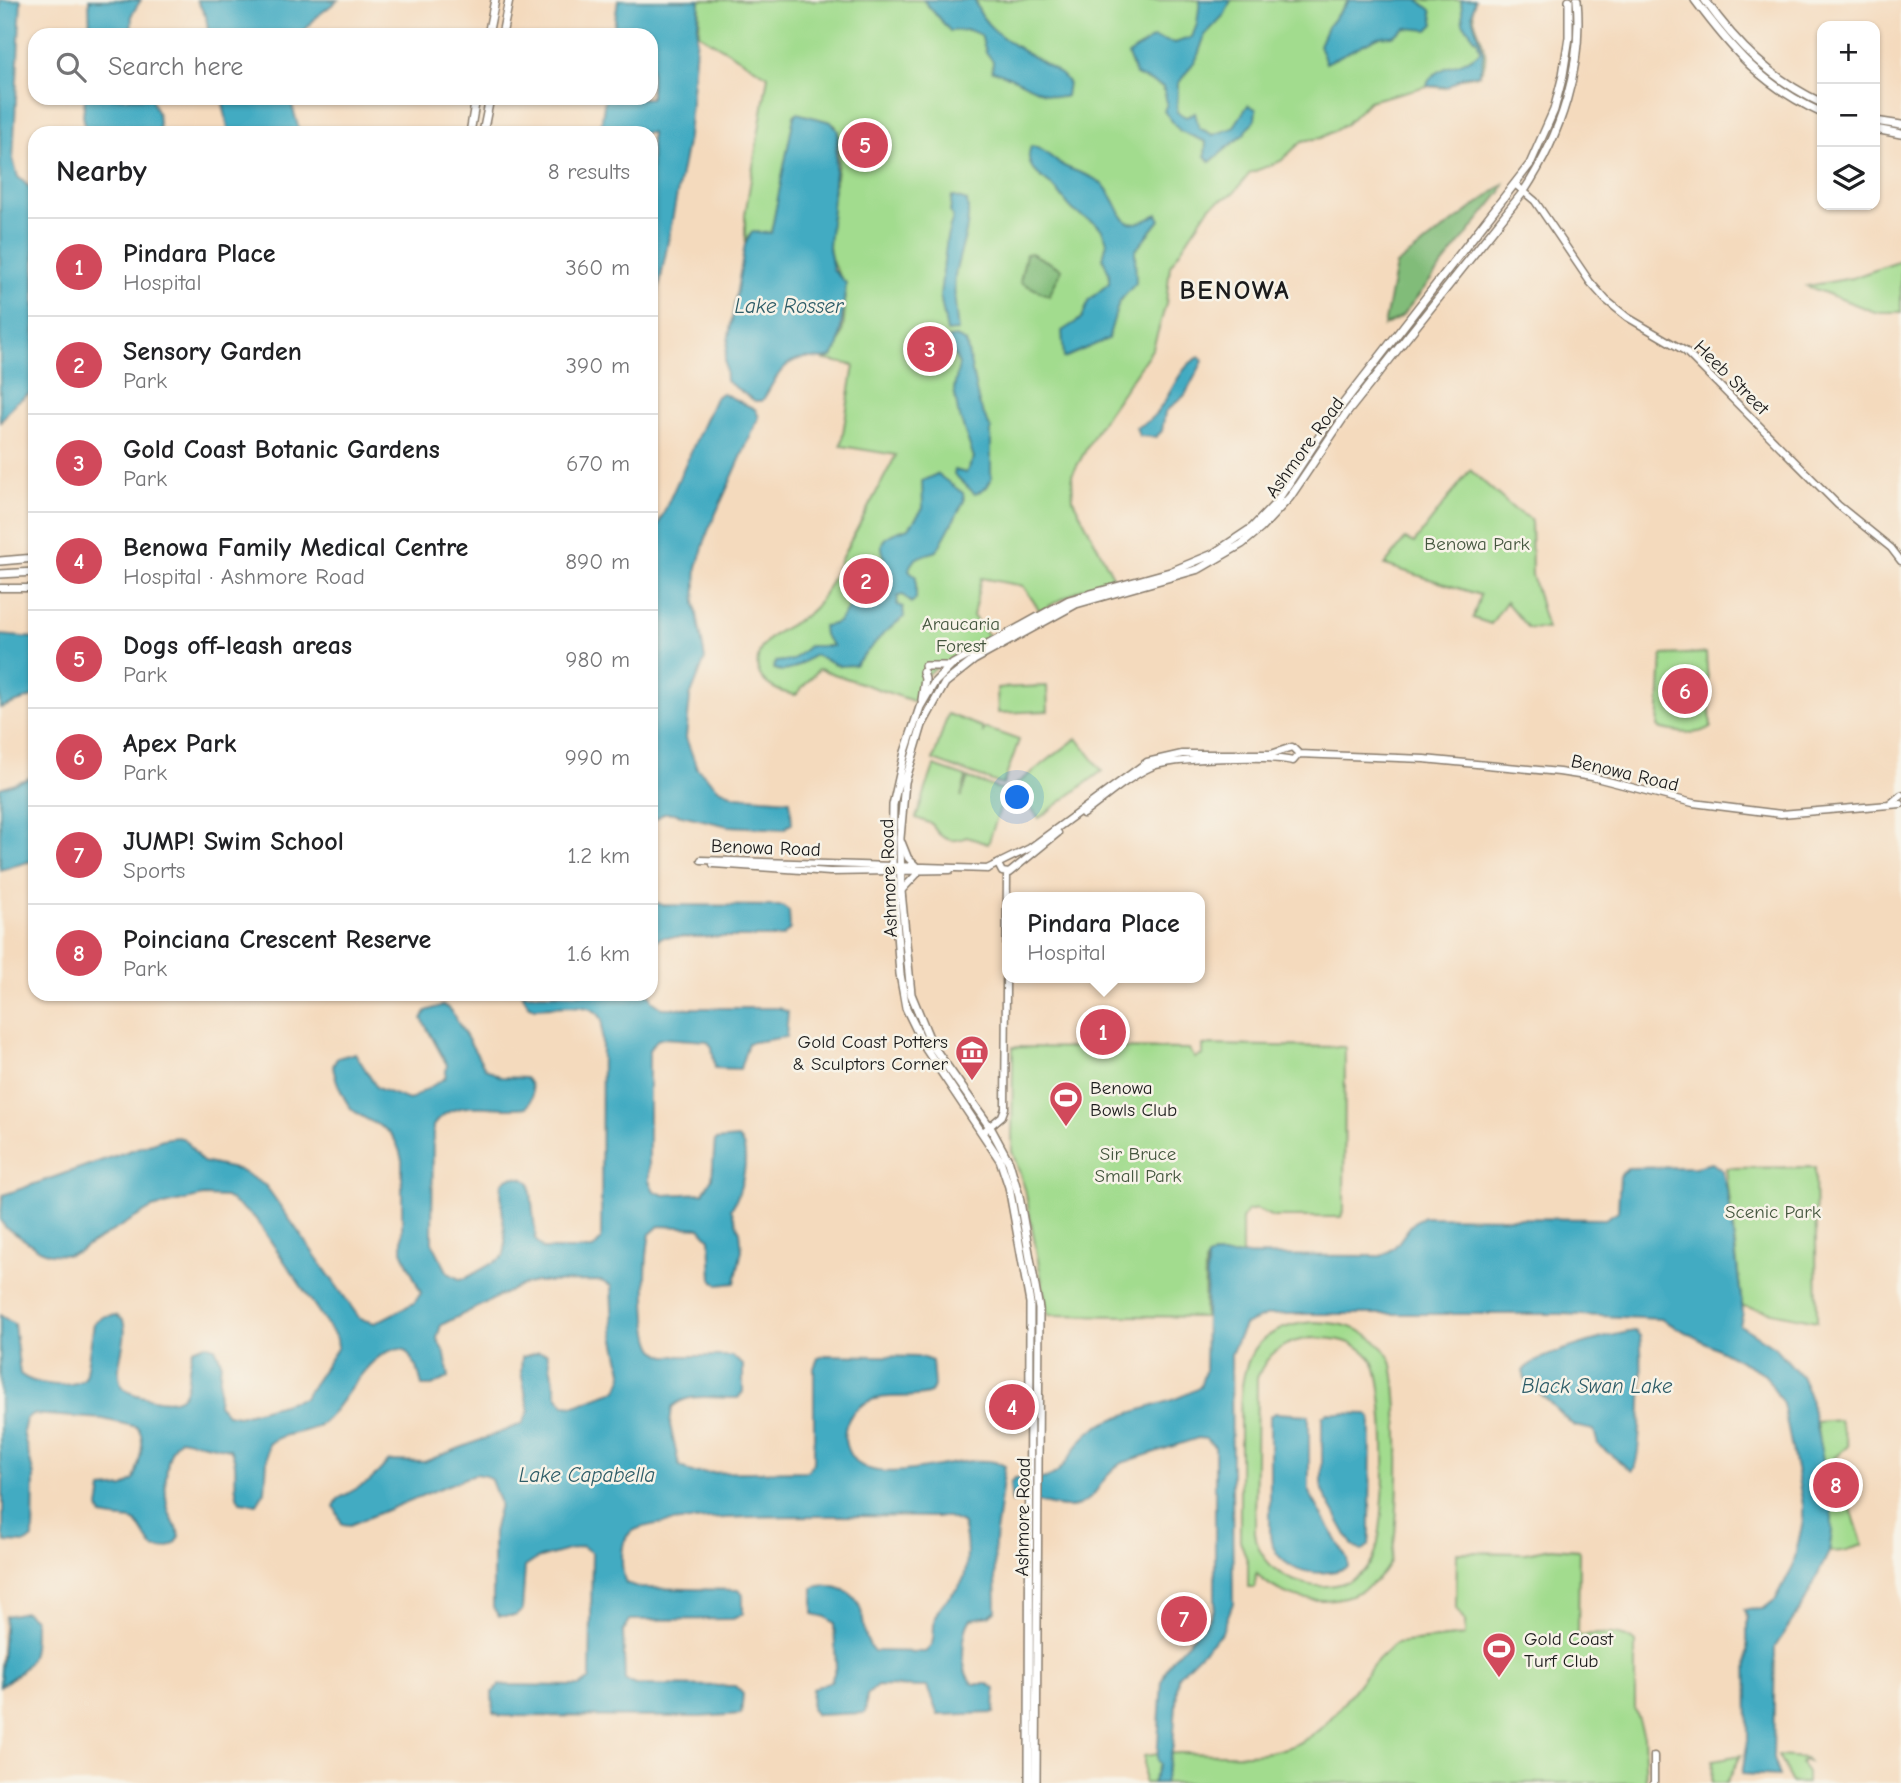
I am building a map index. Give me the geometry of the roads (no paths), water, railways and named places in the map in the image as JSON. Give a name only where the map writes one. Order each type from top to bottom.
[{"type":"main road","points":[[489,28],[495,0]]},
{"type":"main road","points":[[503,28],[509,0]]},
{"type":"main road","name":"Ashmore Road","points":[[986,1130],[926,1049],[906,1007],[900,974],[896,869],[897,781],[920,707],[934,683],[953,664],[1069,600],[1188,565],[1213,554],[1252,527],[1283,495],[1329,422],[1516,185],[1534,157],[1554,110],[1568,47],[1569,0]]},
{"type":"main road","name":"Ashmore Road","points":[[1029,1783],[1035,1471],[1030,1303],[1009,1187],[1000,1160],[986,1130],[920,1022],[908,973],[901,891],[896,869],[905,782],[922,725],[934,699],[951,677],[974,660],[1076,604],[1199,569],[1221,558],[1260,529],[1290,497],[1346,414],[1524,191],[1551,142],[1566,102],[1577,43],[1577,0]]},
{"type":"main road","points":[[1695,0],[1720,37],[1756,73],[1788,96],[1817,110]]},
{"type":"main road","points":[[1705,0],[1734,38],[1756,61],[1783,82],[1817,100]]},
{"type":"main road","points":[[471,126],[475,105]]},
{"type":"main road","points":[[484,126],[489,105]]},
{"type":"main road","points":[[1880,122],[1901,125]]},
{"type":"main road","points":[[1880,130],[1901,134]]},
{"type":"main road","name":"Heeb Street","points":[[1516,185],[1535,201],[1590,282],[1606,300],[1627,317],[1685,351],[1838,505],[1891,548],[1901,561]]},
{"type":"main road","points":[[0,561],[28,559]]},
{"type":"main road","points":[[0,574],[28,572]]},
{"type":"main road","points":[[0,588],[28,588]]},
{"type":"main road","points":[[920,707],[925,680],[924,669],[943,668],[953,664]]},
{"type":"main road","name":"Benowa Road","points":[[1286,751],[1294,747],[1299,754],[1410,758],[1572,774],[1693,803],[1781,814],[1901,804]]},
{"type":"main road","points":[[1012,864],[1147,762],[1181,754],[1271,754],[1286,751],[1289,760]]},
{"type":"main road","points":[[1002,870],[1152,766],[1210,760],[1297,760],[1299,754]]},
{"type":"main road","points":[[1889,805],[1901,795]]},
{"type":"main road","points":[[900,838],[908,858],[918,869],[901,891]]},
{"type":"main road","points":[[1002,892],[1004,859],[1012,864]]},
{"type":"main road","name":"Benowa Road","points":[[896,869],[701,860],[717,865],[763,869],[1002,870]]},
{"type":"main road","points":[[986,1130],[1002,1116],[1005,1108],[1003,983]]},
{"type":"main road","name":"Ashmore Road","points":[[1034,1515],[1036,1783]]},
{"type":"main road","points":[[1654,1756],[1654,1783]]},
{"type":"water","points":[[0,0],[21,0],[13,160],[18,177],[28,186],[28,395],[15,403],[0,422]]},
{"type":"water","points":[[89,0],[141,0],[132,14],[131,28],[90,28]]},
{"type":"water","points":[[197,0],[338,0],[307,28],[208,28],[206,17]]},
{"type":"water","points":[[618,0],[700,0],[688,137],[658,293],[658,126],[601,126],[604,105],[658,105],[658,28],[614,28]]},
{"type":"water","points":[[923,0],[975,0],[980,13],[999,34],[1062,75],[1068,82],[1066,96],[1051,96],[992,71],[993,61],[986,52],[981,35],[969,30],[950,31]]},
{"type":"water","points":[[1200,0],[1231,0],[1225,14],[1205,35],[1197,58],[1178,84],[1177,112],[1186,117],[1195,113],[1199,128],[1213,135],[1233,128],[1248,105],[1256,109],[1255,119],[1244,134],[1210,162],[1205,156],[1206,142],[1180,131],[1164,111],[1167,103],[1163,87],[1136,75],[1128,55],[1153,38],[1175,43],[1192,37],[1197,24]]},
{"type":"water","points":[[1349,0],[1418,0],[1431,10],[1434,24],[1428,30],[1406,28],[1393,36],[1378,37],[1326,63],[1319,45],[1327,27]]},
{"type":"water","points":[[1461,0],[1475,0],[1473,19],[1483,51],[1479,74],[1463,77],[1447,87],[1427,86],[1435,74],[1468,60],[1480,51],[1478,42],[1463,23]]},
{"type":"water","points":[[84,105],[154,105],[159,126],[85,126]]},
{"type":"water","points":[[223,105],[292,105],[298,126],[228,126]]},
{"type":"water","name":"Lake Rosser","points":[[797,113],[831,122],[838,131],[829,248],[833,270],[846,283],[839,345],[832,357],[804,358],[783,368],[762,401],[755,401],[726,381],[725,359],[745,244],[752,232],[771,233],[794,116]]},
{"type":"water","points":[[1031,146],[1044,151],[1062,165],[1101,183],[1129,222],[1144,221],[1157,214],[1160,220],[1135,251],[1136,283],[1119,302],[1108,339],[1064,358],[1062,331],[1082,318],[1089,300],[1109,283],[1109,274],[1103,258],[1107,242],[1098,226],[1074,211],[1032,168],[1029,162]]},
{"type":"water","points":[[952,196],[967,201],[968,220],[955,276],[958,331],[947,332],[940,295],[947,237],[953,217],[950,213]]},
{"type":"water","points":[[956,337],[966,342],[979,404],[991,429],[991,480],[987,487],[975,494],[954,474],[955,470],[966,473],[974,458],[958,412],[954,389],[959,364],[949,345],[949,338]]},
{"type":"water","points":[[1200,357],[1203,361],[1185,395],[1165,412],[1162,431],[1156,437],[1139,436],[1136,427],[1156,414],[1183,371]]},
{"type":"water","points":[[722,393],[755,409],[759,417],[708,531],[697,567],[695,603],[705,659],[690,697],[686,738],[697,768],[719,789],[736,796],[790,800],[792,823],[784,829],[728,826],[673,813],[664,813],[658,818],[658,525],[715,398]]},
{"type":"water","points":[[937,474],[963,493],[964,501],[937,551],[920,557],[911,565],[909,570],[916,577],[916,599],[911,603],[903,595],[898,596],[897,605],[903,607],[904,617],[884,633],[855,665],[840,666],[815,655],[786,671],[774,669],[775,662],[793,660],[809,646],[833,646],[824,635],[823,626],[837,622],[853,601],[880,584],[885,571],[882,543],[894,533],[909,528],[923,508],[922,481]]},
{"type":"water","points":[[0,635],[28,637],[28,698],[0,708]]},
{"type":"water","points":[[28,778],[28,862],[0,870],[0,788]]},
{"type":"water","points":[[658,903],[782,906],[789,911],[790,929],[782,937],[662,937],[658,940]]},
{"type":"water","name":"Lake Capabella","points":[[526,1001],[652,1001],[662,1008],[779,1008],[788,1012],[786,1037],[748,1043],[740,1069],[715,1068],[712,1047],[707,1041],[663,1038],[657,1040],[649,1050],[649,1181],[654,1191],[664,1195],[703,1193],[712,1178],[715,1140],[738,1138],[745,1153],[742,1184],[731,1209],[740,1232],[742,1250],[735,1283],[718,1285],[712,1279],[710,1239],[700,1228],[659,1226],[650,1234],[646,1307],[654,1348],[666,1356],[732,1356],[743,1365],[743,1392],[738,1398],[695,1397],[672,1407],[670,1425],[679,1465],[692,1473],[807,1471],[814,1462],[814,1368],[818,1358],[826,1355],[921,1357],[932,1361],[934,1386],[931,1393],[882,1397],[863,1404],[854,1411],[848,1421],[845,1441],[851,1456],[864,1467],[882,1471],[903,1471],[970,1461],[990,1461],[1005,1466],[995,1546],[996,1610],[989,1616],[971,1619],[965,1633],[963,1653],[969,1679],[974,1684],[988,1684],[995,1689],[994,1713],[938,1715],[927,1687],[877,1686],[867,1695],[865,1713],[816,1715],[811,1709],[812,1689],[831,1681],[836,1668],[834,1623],[826,1617],[813,1614],[813,1588],[824,1585],[835,1587],[848,1592],[856,1599],[868,1643],[874,1651],[925,1652],[933,1641],[937,1612],[962,1582],[966,1569],[966,1536],[962,1523],[948,1517],[833,1516],[683,1521],[649,1526],[626,1537],[622,1557],[626,1583],[640,1588],[739,1590],[743,1595],[743,1614],[733,1619],[630,1620],[623,1632],[625,1680],[636,1685],[735,1686],[743,1694],[741,1714],[700,1717],[501,1716],[493,1712],[492,1693],[499,1685],[580,1686],[590,1679],[592,1553],[582,1546],[537,1559],[525,1567],[522,1611],[515,1616],[499,1616],[493,1608],[493,1532],[500,1504],[491,1480],[486,1476],[475,1474],[350,1525],[342,1524],[334,1506],[338,1499],[370,1481],[389,1461],[424,1462],[522,1424],[529,1411],[521,1372],[522,1357],[539,1352],[547,1353],[557,1395],[564,1405],[575,1406],[617,1390],[623,1376],[613,1330],[611,1286],[601,1281],[535,1282],[522,1285],[441,1325],[437,1338],[445,1355],[449,1377],[432,1386],[422,1386],[417,1367],[405,1350],[393,1350],[382,1355],[361,1375],[321,1424],[268,1444],[265,1491],[257,1504],[240,1502],[237,1496],[235,1462],[230,1449],[180,1439],[171,1451],[166,1497],[180,1536],[176,1543],[165,1548],[153,1548],[134,1521],[102,1516],[99,1508],[102,1489],[124,1487],[134,1480],[142,1445],[137,1427],[103,1419],[32,1414],[26,1419],[23,1432],[34,1476],[33,1538],[25,1543],[6,1542],[3,1535],[3,1479],[0,1467],[0,1315],[14,1324],[20,1374],[52,1385],[71,1384],[85,1378],[94,1323],[105,1316],[116,1315],[123,1320],[125,1328],[119,1379],[122,1387],[136,1395],[167,1401],[177,1399],[183,1395],[186,1388],[193,1349],[205,1344],[215,1347],[221,1361],[218,1404],[227,1414],[238,1416],[304,1398],[338,1347],[337,1339],[255,1218],[226,1197],[203,1196],[152,1208],[68,1255],[50,1254],[40,1250],[5,1227],[0,1220],[3,1195],[163,1139],[179,1137],[188,1142],[203,1162],[239,1170],[266,1186],[360,1319],[375,1323],[414,1303],[421,1293],[402,1251],[402,1160],[389,1132],[354,1111],[347,1103],[333,1066],[337,1058],[355,1053],[377,1088],[409,1100],[445,1078],[447,1065],[422,1019],[426,1011],[443,1005],[450,1009],[485,1068],[501,1077],[526,1078],[531,1084],[532,1092],[527,1107],[463,1108],[441,1116],[433,1126],[432,1242],[448,1273],[459,1279],[466,1278],[503,1257],[505,1242],[502,1183],[516,1177],[530,1183],[536,1240],[543,1249],[593,1249],[601,1240],[602,1020],[598,1013],[582,1007],[529,1006]]},
{"type":"water","points":[[1712,1163],[1722,1170],[1727,1189],[1743,1313],[1740,1325],[1776,1348],[1801,1376],[1809,1394],[1832,1502],[1829,1552],[1804,1603],[1775,1647],[1773,1759],[1779,1776],[1742,1774],[1748,1740],[1747,1617],[1744,1610],[1763,1609],[1776,1599],[1793,1566],[1803,1521],[1803,1504],[1783,1404],[1765,1374],[1661,1319],[1560,1314],[1288,1314],[1268,1315],[1244,1325],[1231,1354],[1233,1603],[1222,1632],[1178,1676],[1173,1746],[1164,1783],[1152,1783],[1160,1764],[1157,1760],[1162,1680],[1174,1658],[1204,1625],[1215,1606],[1215,1447],[1206,1439],[1198,1438],[1122,1463],[1110,1472],[1087,1500],[1073,1507],[1031,1501],[1012,1502],[1010,1484],[1014,1478],[1042,1479],[1054,1474],[1087,1435],[1106,1422],[1174,1399],[1200,1387],[1205,1371],[1207,1258],[1213,1255],[1381,1256],[1395,1247],[1412,1225],[1423,1217],[1605,1219],[1618,1211],[1620,1176],[1627,1168],[1695,1167]]},
{"type":"water","name":"Black Swan Lake","points":[[1635,1331],[1640,1336],[1641,1385],[1640,1431],[1632,1471],[1598,1445],[1594,1430],[1574,1426],[1525,1379],[1523,1371],[1557,1352]]},
{"type":"water","points":[[1275,1413],[1309,1415],[1309,1492],[1347,1558],[1348,1567],[1323,1573],[1299,1569],[1280,1557],[1274,1547],[1270,1535],[1270,1416]]},
{"type":"water","points":[[1327,1413],[1367,1414],[1371,1418],[1370,1532],[1369,1545],[1362,1551],[1353,1546],[1322,1491],[1322,1417]]},
{"type":"water","points":[[25,1612],[34,1619],[30,1659],[20,1672],[0,1686],[5,1616]]},
{"type":"place","name":"Dogs off-leash areas","points":[[865,145]]},
{"type":"place","name":"Gold Coast Botanic Gardens","points":[[930,349]]},
{"type":"place","name":"Sensory Garden","points":[[866,581]]},
{"type":"place","name":"Apex Park","points":[[1685,691]]},
{"type":"place","name":"Pindara Place","points":[[1103,1032]]},
{"type":"place","name":"Gold Coast Potters & Sculptors Corner","points":[[972,1082]]},
{"type":"place","name":"Benowa Bowls Club","points":[[1066,1128]]},
{"type":"place","name":"Benowa Family Medical Centre","points":[[1012,1407]]},
{"type":"place","name":"Poinciana Crescent Reserve","points":[[1836,1485]]},
{"type":"place","name":"JUMP! Swim School","points":[[1184,1619]]},
{"type":"place","name":"Gold Coast Turf Club","points":[[1499,1679]]},
{"type":"district","name":"BENOWA","points":[[1235,290]]},
{"type":"park label","name":"Benowa Park","points":[[1477,543]]},
{"type":"park label","name":"Araucaria Forest","points":[[961,634]]},
{"type":"park label","name":"Sir Bruce Small Park","points":[[1138,1164]]},
{"type":"park label","name":"Scenic Park","points":[[1773,1211]]}]
